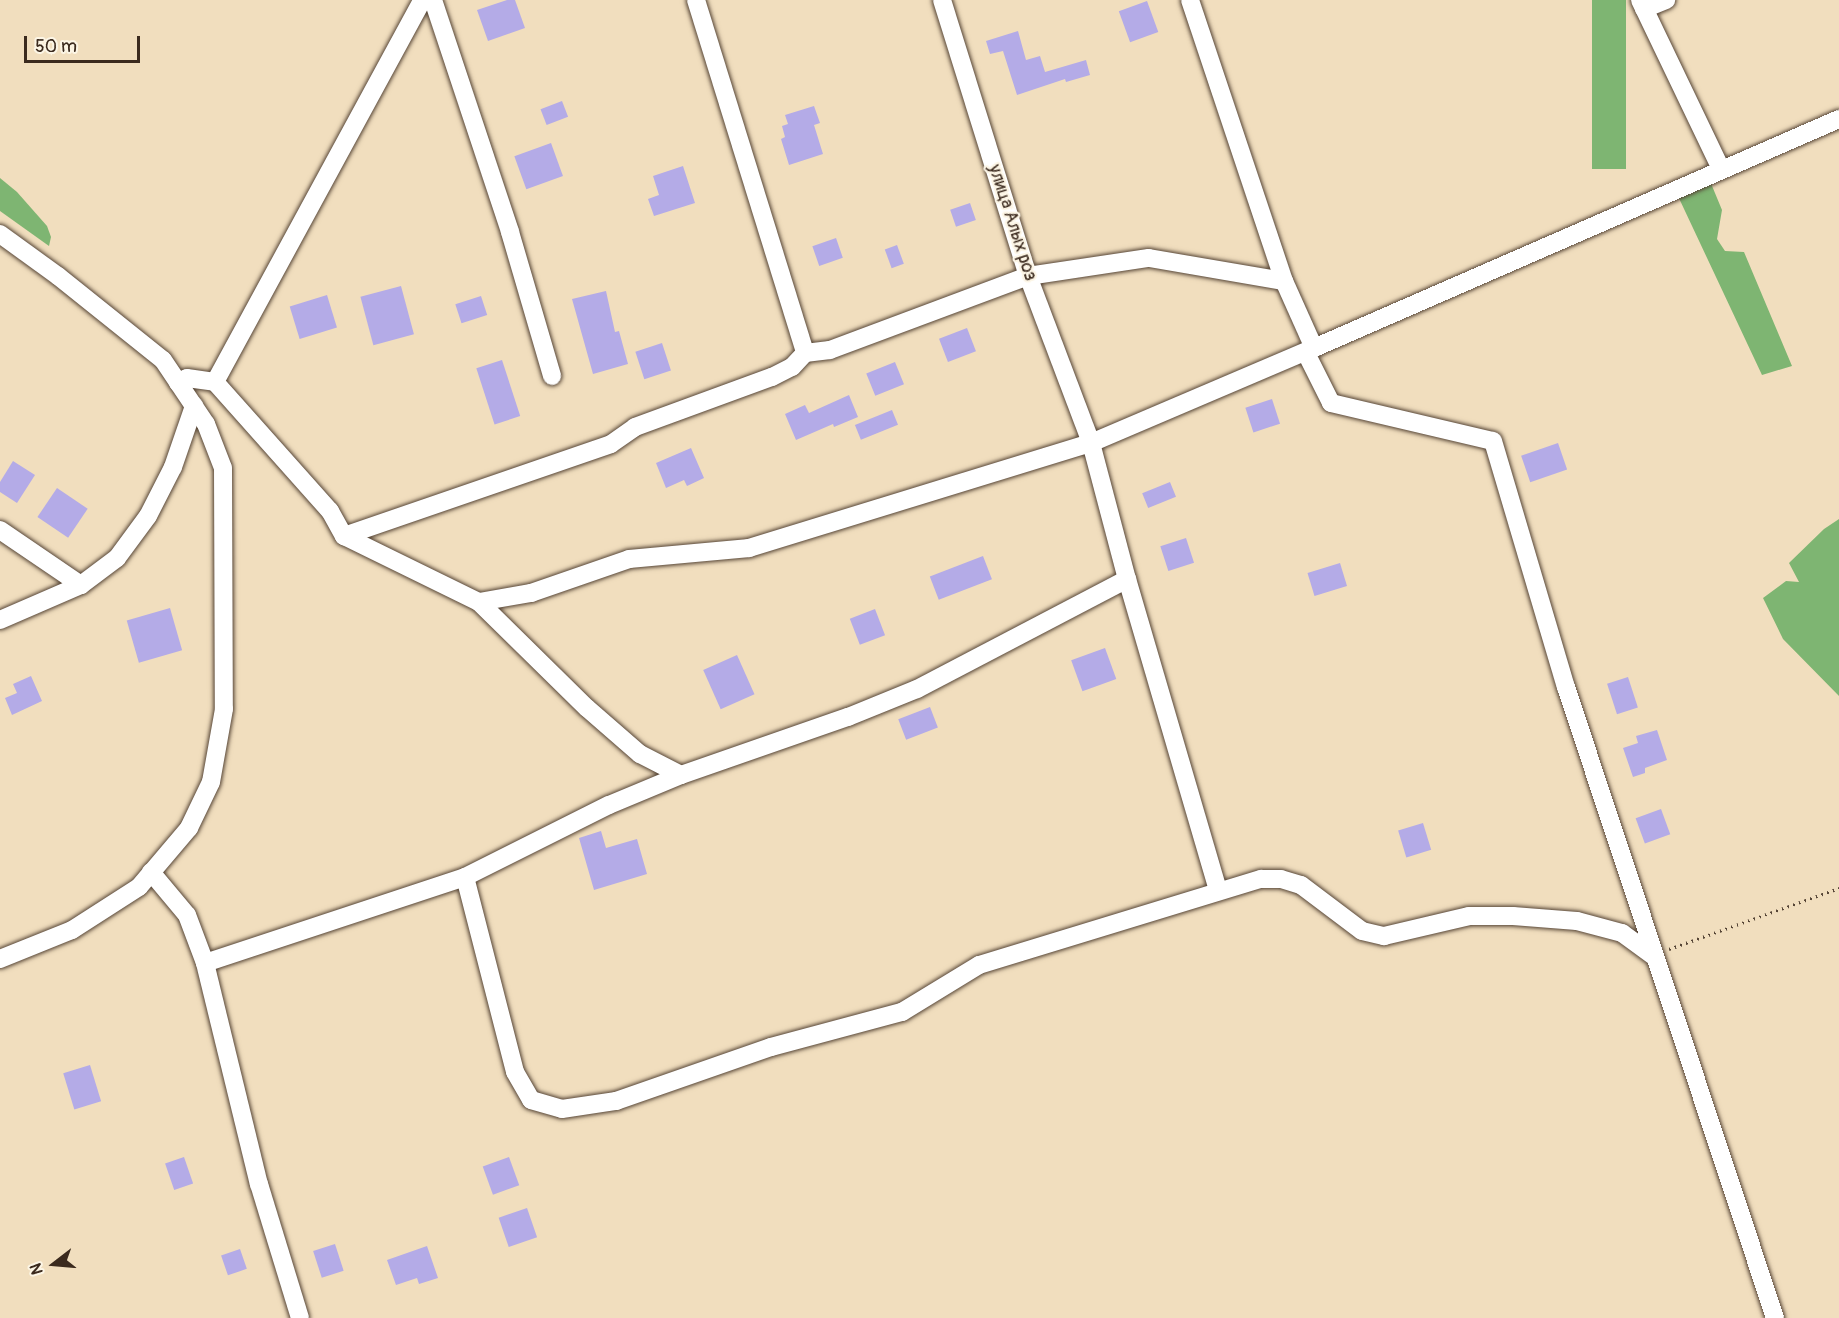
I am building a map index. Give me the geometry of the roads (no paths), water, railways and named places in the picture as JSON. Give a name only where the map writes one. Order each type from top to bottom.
[{"type":"street","points":[[215,382],[422,0]]},
{"type":"street","points":[[433,0],[510,232],[552,376]]},
{"type":"street","points":[[696,0],[805,353]]},
{"type":"street","name":"улица Алых роз","points":[[942,0],[1028,276],[1091,443],[1127,579],[1218,890]]},
{"type":"street","points":[[1190,0],[1284,281],[1331,403],[1493,441],[1566,687],[1775,1318]]},
{"type":"street","points":[[1666,0],[1642,4],[1721,169]]},
{"type":"street","points":[[479,602],[531,593],[629,559],[749,548],[1091,443],[1839,119]]},
{"type":"street","points":[[0,234],[58,276],[163,360],[206,424],[223,468],[224,709],[211,782],[189,828],[139,887],[72,930],[0,959]]},
{"type":"street","points":[[344,536],[611,444],[635,428],[772,377],[792,367],[805,353],[830,350],[1028,276],[1149,258],[1284,281]]},
{"type":"street","points":[[178,383],[187,378],[215,382],[330,511],[344,536],[479,602],[587,708],[640,754],[681,775]]},
{"type":"street","points":[[0,620],[81,585],[117,558],[148,516],[173,468],[194,406]]},
{"type":"street","points":[[0,530],[81,585]]},
{"type":"street","points":[[205,963],[465,877],[609,805],[681,775],[917,689],[1127,579]]},
{"type":"street","points":[[152,872],[187,915],[205,963],[259,1184],[300,1318]]},
{"type":"street","points":[[465,877],[515,1072],[531,1100],[562,1109],[616,1101],[771,1047],[902,1012],[979,965],[1218,890],[1261,879],[1281,879],[1301,885],[1362,931],[1384,936],[1469,916],[1513,916],[1577,921],[1622,933],[1655,956]]}]
